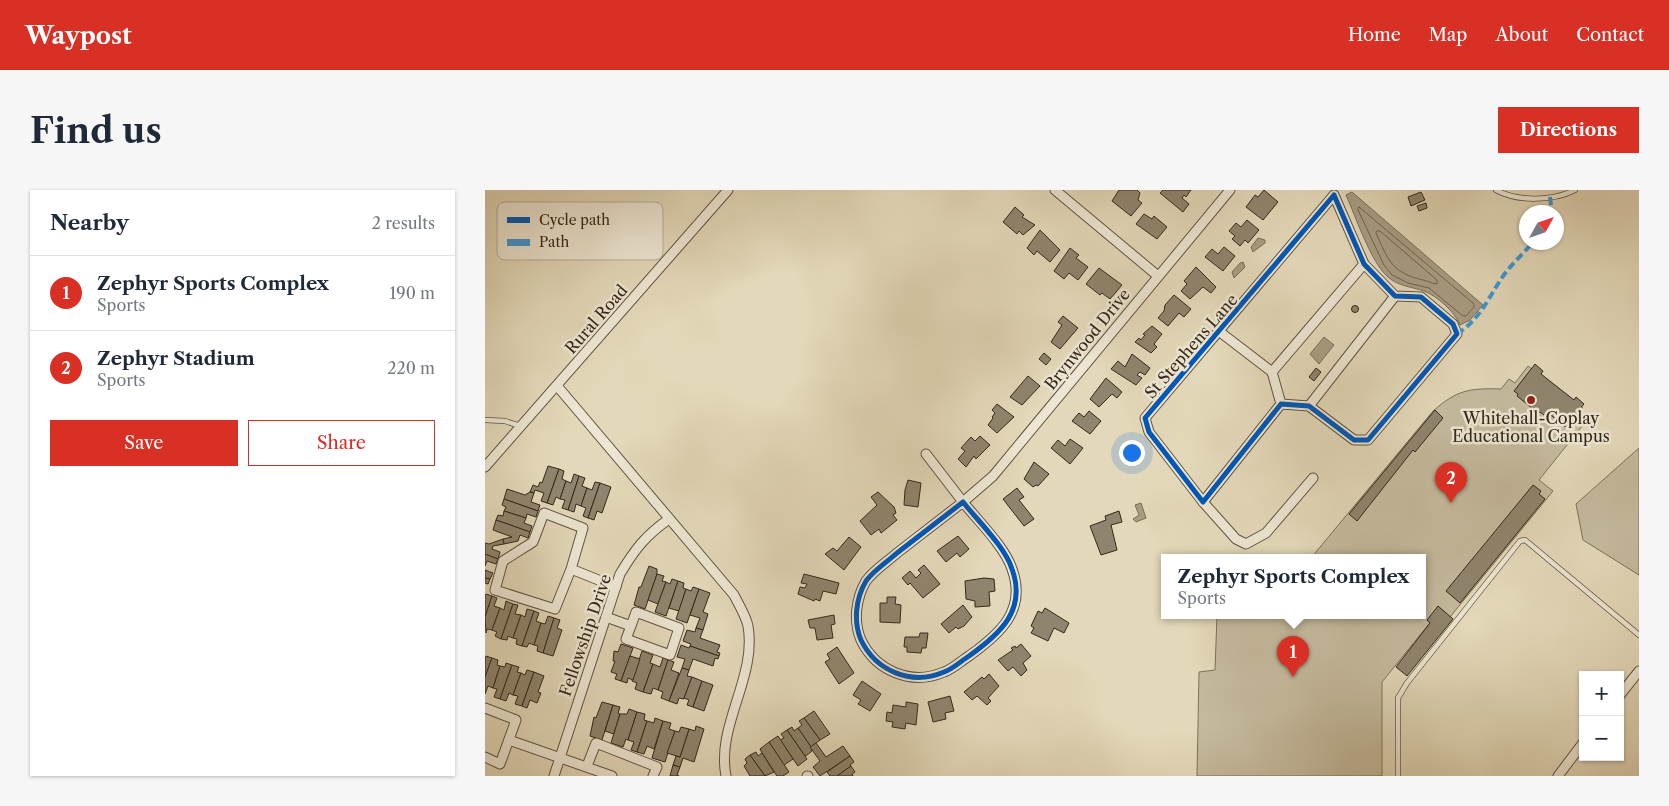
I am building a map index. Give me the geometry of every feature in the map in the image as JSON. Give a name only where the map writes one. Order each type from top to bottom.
[{"type":"street","name":"Rural Road","points":[[485,467],[728,190]]},
{"type":"street","points":[[1055,190],[1158,276]]},
{"type":"street","name":"Brynwood Drive","points":[[926,454],[963,502],[1007,556],[1012,568],[1016,591],[1011,614],[991,640],[946,672],[923,678],[892,672],[873,658],[859,635],[856,616],[860,593],[872,573],[963,502],[1006,462],[1229,190]]},
{"type":"street","name":"St Stephens Lane","points":[[1313,478],[1266,533],[1246,544],[1236,539],[1203,502],[1149,432],[1145,418],[1220,332],[1336,193],[1364,264],[1395,296]]},
{"type":"street","points":[[1281,404],[1271,372],[1364,264]]},
{"type":"street","points":[[1281,404],[1309,406],[1354,440],[1368,440],[1457,334],[1453,324],[1421,297],[1395,296],[1309,406]]},
{"type":"street","name":"St Stephens Lane","points":[[1220,332],[1271,372]]},
{"type":"street","points":[[557,387],[734,595],[748,625],[750,654],[724,747],[725,776]]},
{"type":"street","points":[[1203,502],[1281,404]]},
{"type":"street","points":[[544,513],[583,528],[571,569],[555,608],[495,590],[503,561],[533,542],[544,513]]},
{"type":"street","name":"Fellowship Drive","points":[[554,776],[621,574],[633,552],[649,533],[669,519]]},
{"type":"street","points":[[571,569],[616,587]]},
{"type":"street","points":[[636,612],[679,628],[670,655],[626,639],[631,626],[636,612]]},
{"type":"street","points":[[606,617],[631,626]]},
{"type":"street","points":[[1624,690],[1639,671]]},
{"type":"street","points":[[485,708],[516,720],[500,764],[485,757]]},
{"type":"street","points":[[509,740],[612,776]]},
{"type":"street","points":[[587,766],[595,743],[657,766],[653,776]]},
{"type":"street","points":[[1558,776],[1579,749]]},
{"type":"lane","points":[[1496,190],[1507,196],[1541,198],[1565,195],[1575,190]]},
{"type":"lane","points":[[485,420],[505,421],[522,427]]},
{"type":"lane","points":[[1398,776],[1398,698],[1407,683],[1520,541],[1525,540],[1639,635]]},
{"type":"shaded area","points":[[1528,366],[1583,408],[1575,418],[1583,425],[1539,480],[1553,491],[1450,617],[1441,609],[1382,682],[1382,776],[1197,776],[1199,672],[1215,670],[1217,619],[1426,619],[1426,554],[1314,554],[1433,411],[1441,404],[1457,395],[1472,390],[1501,389],[1509,379],[1515,383]]},
{"type":"shaded area","points":[[1639,448],[1639,575],[1583,540],[1576,504]]},
{"type":"water","points":[[1352,192],[1483,305],[1470,320],[1460,325],[1450,310],[1434,297],[1424,291],[1405,286],[1388,277],[1376,261],[1364,239],[1346,195]]},
{"type":"water","points":[[1258,238],[1265,240],[1265,243],[1253,252],[1251,247]]},
{"type":"water","points":[[1243,262],[1245,267],[1234,278],[1232,272]]},
{"type":"water","points":[[1324,337],[1334,345],[1319,364],[1310,354]]},
{"type":"water","points":[[1141,503],[1146,518],[1136,522],[1133,519],[1139,515],[1135,505]]},
{"type":"building","points":[[1119,190],[1137,190],[1140,193],[1138,200],[1142,203],[1131,216],[1112,201]]},
{"type":"building","points":[[1163,190],[1191,190],[1186,197],[1184,195],[1182,198],[1189,204],[1183,212],[1160,193]]},
{"type":"building","points":[[1264,190],[1278,202],[1263,220],[1246,207],[1255,195],[1258,197]]},
{"type":"building","points":[[1421,192],[1425,200],[1411,206],[1408,197]]},
{"type":"building","points":[[1426,203],[1427,208],[1419,211],[1417,206]]},
{"type":"building","points":[[1015,207],[1024,215],[1022,217],[1035,225],[1023,235],[1019,231],[1017,234],[1003,222]]},
{"type":"building","points":[[1144,214],[1152,219],[1154,216],[1167,227],[1157,239],[1136,224]]},
{"type":"building","points":[[1247,220],[1259,230],[1248,243],[1245,240],[1240,246],[1232,239],[1235,236],[1229,231],[1236,223],[1241,227]]},
{"type":"building","points":[[1040,230],[1060,250],[1050,262],[1037,251],[1034,255],[1027,248]]},
{"type":"building","points":[[1224,247],[1235,256],[1223,271],[1205,257],[1212,249],[1218,254]]},
{"type":"building","points":[[1070,248],[1079,255],[1076,258],[1088,267],[1078,280],[1069,273],[1064,279],[1054,271]]},
{"type":"building","points":[[1196,267],[1216,287],[1211,293],[1203,287],[1190,299],[1181,291],[1187,284],[1184,281]]},
{"type":"building","points":[[1099,268],[1122,285],[1110,299],[1102,293],[1100,295],[1086,284]]},
{"type":"building","points":[[1174,295],[1191,309],[1184,317],[1179,313],[1168,326],[1158,318],[1164,311],[1165,305]]},
{"type":"building","points":[[1355,305],[1359,309],[1355,313],[1351,309]]},
{"type":"building","points":[[1063,316],[1078,328],[1060,349],[1051,342],[1062,325],[1058,322]]},
{"type":"building","points":[[1152,326],[1162,334],[1154,344],[1157,347],[1151,353],[1135,342],[1139,338],[1141,340],[1145,335],[1143,334]]},
{"type":"building","points":[[1044,353],[1051,359],[1046,365],[1039,359]]},
{"type":"building","points":[[1132,354],[1150,368],[1145,375],[1140,372],[1137,375],[1142,378],[1136,385],[1111,369],[1118,361],[1125,367]]},
{"type":"building","points":[[1535,364],[1543,371],[1541,374],[1574,400],[1576,397],[1584,404],[1565,427],[1547,412],[1544,415],[1540,412],[1538,413],[1517,396],[1518,394],[1514,391]]},
{"type":"building","points":[[1316,368],[1321,372],[1314,381],[1309,377]]},
{"type":"building","points":[[1028,376],[1040,386],[1022,405],[1010,397]]},
{"type":"building","points":[[1106,378],[1122,392],[1117,398],[1112,394],[1099,407],[1090,399]]},
{"type":"building","points":[[997,404],[1014,417],[997,433],[988,425],[995,413],[992,410]]},
{"type":"building","points":[[1435,410],[1443,418],[1415,452],[1413,450],[1357,521],[1349,514]]},
{"type":"building","points":[[1089,411],[1101,421],[1090,434],[1072,421],[1079,413],[1084,417]]},
{"type":"building","points":[[980,436],[990,445],[976,459],[974,456],[966,467],[958,459],[965,451],[961,448],[971,437],[975,441]]},
{"type":"building","points":[[1070,439],[1083,448],[1070,464],[1051,448],[1058,440],[1065,446]]},
{"type":"building","points":[[1034,462],[1049,474],[1038,486],[1033,487],[1024,479]]},
{"type":"building","points":[[548,466],[559,469],[547,503],[541,501],[544,493],[535,490],[534,493],[530,492],[533,485],[538,487],[540,482],[542,483]]},
{"type":"building","points":[[559,469],[564,471],[562,479],[566,481],[560,499],[556,497],[553,505],[547,503]]},
{"type":"building","points":[[574,474],[579,476],[568,510],[562,508],[565,500],[560,499],[566,481],[571,483]]},
{"type":"building","points":[[579,476],[585,478],[582,486],[587,488],[581,506],[576,504],[574,512],[568,510]]},
{"type":"building","points":[[908,480],[921,483],[918,507],[904,505]]},
{"type":"building","points":[[595,482],[600,483],[588,518],[583,516],[586,508],[581,506],[587,488],[592,490]]},
{"type":"building","points":[[600,483],[611,487],[602,513],[597,511],[594,520],[588,518]]},
{"type":"building","points":[[1533,485],[1541,491],[1539,494],[1545,499],[1460,603],[1446,591]]},
{"type":"building","points":[[1017,488],[1024,497],[1019,500],[1034,519],[1024,526],[1003,499]]},
{"type":"building","points":[[507,489],[525,495],[530,492],[534,493],[531,502],[540,505],[538,511],[504,499]]},
{"type":"building","points":[[878,492],[894,507],[896,513],[893,515],[897,520],[881,533],[879,529],[871,535],[860,521],[877,505],[871,497]]},
{"type":"building","points":[[504,499],[538,511],[536,517],[527,514],[526,518],[504,511],[506,507],[502,505]]},
{"type":"building","points":[[504,511],[526,518],[524,523],[532,526],[530,532],[496,520],[498,515],[503,516]]},
{"type":"building","points":[[1119,511],[1122,522],[1111,525],[1117,550],[1101,555],[1090,526],[1106,520],[1105,516]]},
{"type":"building","points":[[496,520],[530,532],[528,538],[520,535],[518,541],[504,544],[503,539],[512,537],[493,530]]},
{"type":"building","points":[[958,536],[969,549],[960,557],[957,553],[946,562],[937,551]]},
{"type":"building","points":[[849,537],[861,547],[844,570],[825,554],[833,548],[837,551]]},
{"type":"building","points":[[503,539],[504,544],[493,546],[492,549],[500,552],[498,559],[485,554],[485,543],[489,544]]},
{"type":"building","points":[[485,554],[498,559],[496,564],[487,561],[485,566]]},
{"type":"building","points":[[924,565],[940,584],[923,598],[910,583],[908,585],[902,578],[910,571],[916,578],[921,573],[918,570]]},
{"type":"building","points":[[649,566],[657,569],[657,574],[645,609],[634,605],[639,587],[641,587]]},
{"type":"building","points":[[485,570],[493,573],[490,579],[485,578]]},
{"type":"building","points":[[657,574],[664,576],[662,581],[666,582],[658,604],[648,600]]},
{"type":"building","points":[[804,574],[839,583],[836,594],[823,591],[820,601],[815,599],[814,601],[798,594],[800,587],[805,588],[807,584],[801,583]]},
{"type":"building","points":[[485,578],[490,579],[488,584],[485,583]]},
{"type":"building","points":[[984,578],[994,579],[995,591],[989,592],[990,606],[975,607],[975,601],[966,599],[965,581]]},
{"type":"building","points":[[672,579],[678,581],[666,616],[655,612],[666,582],[670,584]]},
{"type":"building","points":[[678,581],[684,583],[683,588],[686,589],[679,611],[669,608]]},
{"type":"building","points":[[693,587],[699,589],[687,623],[676,619],[686,589],[691,591]]},
{"type":"building","points":[[699,589],[710,593],[703,612],[708,614],[703,630],[696,628],[700,618],[690,615]]},
{"type":"building","points":[[486,594],[492,596],[485,617],[485,596]]},
{"type":"building","points":[[492,596],[497,598],[494,606],[500,608],[492,630],[487,629],[486,633],[485,617]]},
{"type":"building","points":[[887,597],[896,597],[895,604],[901,605],[900,623],[880,622],[880,603],[887,603]]},
{"type":"building","points":[[506,601],[513,604],[501,639],[495,636],[497,632],[492,630],[500,608],[504,610]]},
{"type":"building","points":[[513,604],[518,605],[515,614],[521,615],[513,638],[508,636],[507,640],[501,639]]},
{"type":"building","points":[[963,605],[972,617],[964,626],[958,629],[956,627],[949,633],[941,624]]},
{"type":"building","points":[[1438,606],[1453,619],[1407,676],[1396,667],[1430,623],[1427,620]]},
{"type":"building","points":[[1045,608],[1069,623],[1064,633],[1054,628],[1048,641],[1031,633],[1034,628],[1031,626],[1038,611],[1042,613]]},
{"type":"building","points":[[527,609],[534,611],[522,646],[516,644],[517,639],[513,638],[521,615],[525,617]]},
{"type":"building","points":[[534,611],[539,613],[536,621],[541,623],[534,645],[529,643],[527,647],[522,646]]},
{"type":"building","points":[[834,615],[835,624],[831,625],[833,638],[817,640],[815,628],[810,628],[808,620]]},
{"type":"building","points":[[548,616],[554,618],[543,653],[537,651],[538,646],[534,645],[541,623],[545,624]]},
{"type":"building","points":[[554,618],[560,620],[557,628],[562,630],[553,656],[543,653]]},
{"type":"building","points":[[696,628],[703,630],[700,638],[720,645],[717,652],[720,653],[719,656],[690,646],[691,644],[683,641],[687,630],[695,632]]},
{"type":"building","points":[[920,633],[928,633],[926,648],[922,648],[921,653],[907,652],[907,647],[904,647],[905,637],[919,637]]},
{"type":"building","points":[[621,644],[633,648],[621,681],[615,679],[617,674],[611,672],[615,661],[613,661],[614,651],[618,652]]},
{"type":"building","points":[[1021,644],[1031,656],[1023,663],[1027,670],[1021,676],[1013,667],[1008,671],[998,660],[1013,650],[1011,648],[1015,646],[1016,648]]},
{"type":"building","points":[[681,645],[689,648],[690,646],[719,656],[718,659],[715,658],[713,666],[693,659],[689,670],[682,668],[685,659],[677,657]]},
{"type":"building","points":[[837,647],[854,673],[839,684],[825,662],[830,659],[827,654]]},
{"type":"building","points":[[642,651],[653,655],[650,663],[653,664],[643,692],[635,689],[637,683],[632,681]]},
{"type":"building","points":[[486,656],[492,658],[485,677],[485,660]]},
{"type":"building","points":[[630,656],[640,659],[633,680],[628,678],[627,683],[621,681]]},
{"type":"building","points":[[492,658],[498,660],[497,665],[500,666],[493,688],[488,686],[485,694],[485,677]]},
{"type":"building","points":[[663,658],[668,660],[658,690],[653,688],[651,694],[643,692],[653,664],[660,667]]},
{"type":"building","points":[[668,660],[674,662],[671,670],[679,673],[669,701],[661,698],[663,692],[658,690]]},
{"type":"building","points":[[506,663],[512,665],[500,699],[494,697],[497,689],[493,688],[500,666],[505,667]]},
{"type":"building","points":[[512,665],[519,667],[517,672],[521,673],[513,695],[509,693],[506,701],[500,699]]},
{"type":"building","points":[[682,668],[689,670],[687,676],[692,677],[684,699],[679,698],[677,704],[669,701]]},
{"type":"building","points":[[527,670],[534,672],[522,706],[515,704],[518,696],[513,695],[521,673],[525,675]]},
{"type":"building","points":[[534,672],[544,676],[538,692],[541,693],[537,703],[530,700],[527,708],[522,706]]},
{"type":"building","points":[[989,674],[999,686],[988,698],[991,701],[987,705],[977,696],[972,700],[964,692],[982,677],[984,679]]},
{"type":"building","points":[[692,677],[702,681],[693,707],[687,705],[689,700],[684,698]]},
{"type":"building","points":[[702,681],[713,685],[704,711],[693,707]]},
{"type":"building","points":[[862,681],[881,694],[870,711],[858,704],[861,700],[853,695]]},
{"type":"building","points":[[950,696],[954,711],[945,713],[946,719],[933,722],[928,702]]},
{"type":"building","points":[[602,702],[613,705],[602,740],[590,736],[594,717],[596,718]]},
{"type":"building","points":[[906,702],[918,704],[916,725],[906,723],[905,729],[892,727],[893,722],[886,721],[887,712],[892,713],[893,705],[906,707]]},
{"type":"building","points":[[613,705],[620,707],[618,713],[620,714],[614,734],[605,731]]},
{"type":"building","points":[[629,709],[637,712],[628,740],[626,739],[623,747],[611,743],[620,714],[627,714]]},
{"type":"building","points":[[814,711],[830,734],[820,740],[804,718]]},
{"type":"building","points":[[637,712],[645,714],[644,720],[647,721],[637,752],[631,750],[634,742],[628,740]]},
{"type":"building","points":[[655,718],[663,721],[654,749],[647,746],[644,754],[637,752],[647,721],[654,723]]},
{"type":"building","points":[[804,718],[820,740],[811,747],[798,728],[802,725],[799,721]]},
{"type":"building","points":[[663,721],[671,723],[669,729],[675,731],[665,762],[652,758]]},
{"type":"building","points":[[696,726],[704,729],[694,762],[683,758],[680,767],[673,765],[676,756],[680,757],[689,729],[695,731]]},
{"type":"building","points":[[681,727],[689,729],[680,757],[667,753],[675,731],[679,732]]},
{"type":"building","points":[[792,727],[794,731],[798,728],[811,747],[812,751],[805,756],[787,730]]},
{"type":"building","points":[[787,730],[807,759],[798,766],[780,740],[784,738],[781,734]]},
{"type":"building","points":[[778,736],[793,759],[784,765],[769,742]]},
{"type":"building","points":[[769,742],[789,772],[783,776],[777,776],[760,749]]},
{"type":"building","points":[[816,743],[826,757],[843,746],[850,756],[820,776],[813,767],[820,761],[810,747]]},
{"type":"building","points":[[756,752],[758,756],[762,753],[774,772],[765,776],[750,755]]},
{"type":"building","points":[[750,755],[765,776],[750,776],[744,766],[747,763],[745,759]]},
{"type":"building","points":[[850,756],[854,762],[851,766],[837,776],[830,776],[827,772]]},
{"type":"building","points":[[673,765],[680,767],[677,775],[679,776],[670,776]]},
{"type":"building","points":[[851,766],[855,772],[852,774],[853,776],[837,776]]},
{"type":"marked path","points":[[1550,197],[1551,205]]},
{"type":"marked path","points":[[1457,334],[1479,313],[1506,272],[1526,250]]},
{"type":"cycle path","points":[[1334,195],[1364,264],[1395,296],[1421,297],[1453,324],[1457,334],[1368,440],[1354,440],[1309,406],[1281,404],[1203,502],[1149,432],[1145,418],[1334,195]]},
{"type":"cycle path","points":[[963,502],[997,543],[1009,561],[1016,584],[1016,597],[1013,609],[1008,620],[991,639],[951,669],[932,676],[919,677],[896,673],[876,660],[861,640],[856,617],[860,595],[869,577],[963,502]]},
{"type":"place","name":"Whitehall-Coplay Educational Campus","points":[[1531,400]]},
{"type":"place","name":"Zephyr Stadium","points":[[1451,503]]},
{"type":"place","name":"Zephyr Sports Complex","points":[[1293,677]]}]
